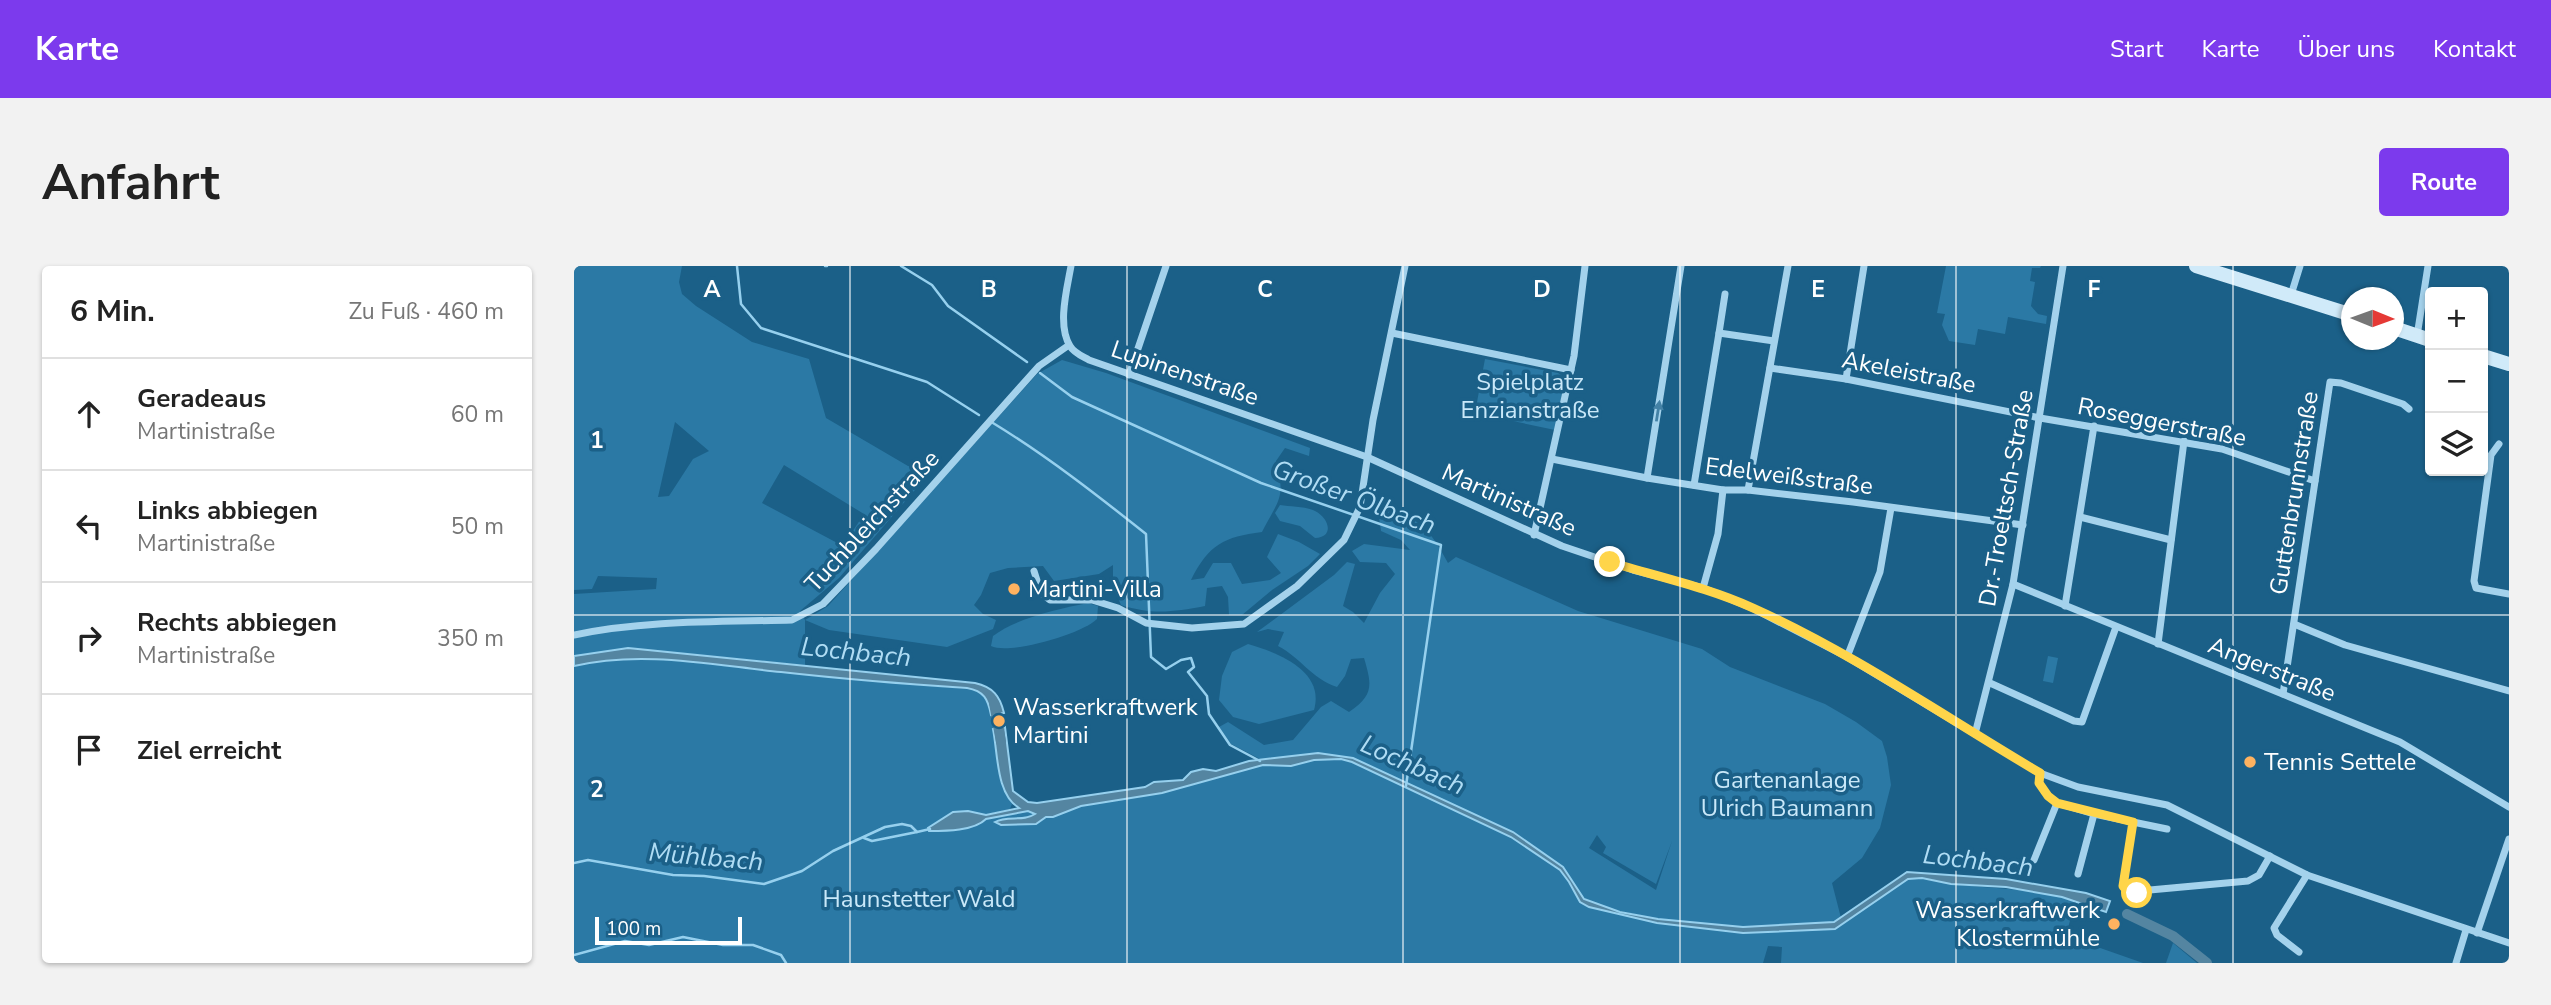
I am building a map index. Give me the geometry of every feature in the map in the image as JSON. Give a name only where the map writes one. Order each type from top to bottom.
[{"type":"main road","points":[[2202,267],[2341,312]]},
{"type":"main road","points":[[2404,332],[2424,338]]},
{"type":"main road","points":[[2488,358],[2509,364]]},
{"type":"street","points":[[1069,345],[1065,326],[1071,266]]},
{"type":"street","points":[[1129,375],[1166,266]]},
{"type":"street","points":[[1034,571],[1041,593],[1050,600],[1092,600],[1118,608],[1150,623],[1192,628],[1244,624],[1297,586],[1344,540],[1360,507],[1367,457],[1405,266]]},
{"type":"street","points":[[1534,535],[1571,370],[1585,266]]},
{"type":"street","points":[[1647,478],[1681,266]]},
{"type":"street","points":[[1748,490],[1788,266]]},
{"type":"street","points":[[1846,379],[1864,266]]},
{"type":"street","name":"Dr.-Troeltsch-Straße","points":[[1975,734],[2013,584],[2063,266]]},
{"type":"street","points":[[2291,296],[2300,266]]},
{"type":"street","points":[[2424,338],[2428,266]]},
{"type":"street","points":[[1694,485],[1725,294]]},
{"type":"street","points":[[1392,333],[1571,370]]},
{"type":"street","points":[[1718,333],[1774,341]]},
{"type":"street","name":"Tuchbleichstraße","points":[[574,635],[602,629],[669,624],[792,620],[809,613],[823,604],[876,549],[1036,370],[1069,345]]},
{"type":"street","name":"Lupinenstraße","points":[[1069,345],[1088,360],[1367,457]]},
{"type":"street","name":"Akeleistraße","points":[[1770,368],[1846,379],[2040,418]]},
{"type":"street","name":"Guttenbrunnstraße","points":[[2283,694],[2330,382],[2341,383],[2403,404],[2409,409]]},
{"type":"street","name":"Roseggerstraße","points":[[2040,418],[2222,449],[2315,481]]},
{"type":"street","points":[[2065,606],[2094,426]]},
{"type":"street","points":[[2158,644],[2184,441]]},
{"type":"street","points":[[2498,444],[2491,455],[2474,581],[2476,588],[2509,594]]},
{"type":"street","name":"Martinistraße","points":[[1367,457],[1534,535],[1600,559],[1703,587],[1752,608],[1847,657],[2040,773],[2078,788],[2166,805],[2307,875],[2509,943]]},
{"type":"street","name":"Edelweißstraße","points":[[1552,459],[1723,490],[1748,490],[2023,525]]},
{"type":"street","points":[[1703,587],[1718,534],[1723,490]]},
{"type":"street","points":[[1847,657],[1885,556],[1891,508]]},
{"type":"street","points":[[2080,517],[2171,540]]},
{"type":"street","name":"Angerstraße","points":[[2013,584],[2400,742],[2509,807]]},
{"type":"street","points":[[2294,624],[2345,645],[2509,691]]},
{"type":"street","points":[[1990,683],[2081,722],[2116,627]]},
{"type":"street","points":[[2040,773],[2039,783],[2057,803],[2167,829]]},
{"type":"street","points":[[2034,860],[2057,803]]},
{"type":"street","points":[[2078,874],[2095,814]]},
{"type":"street","points":[[2133,822],[2123,886],[2128,892],[2248,881],[2259,875],[2270,856]]},
{"type":"street","points":[[2477,933],[2509,839]]},
{"type":"street","points":[[2299,952],[2277,935],[2274,928],[2307,875]]},
{"type":"street","points":[[2456,963],[2466,930]]},
{"type":"green space","points":[[574,266],[682,266],[679,282],[682,294],[696,306],[752,342],[809,359],[826,418],[908,466],[933,469],[839,578],[800,611],[805,620],[805,665],[628,648],[574,656],[574,594],[656,589],[657,578],[598,576],[592,589],[574,590]],"holes":[[[675,422],[709,451],[693,459],[669,496],[658,497]],[[784,465],[864,514],[843,546],[762,503]]]},
{"type":"green space","points":[[1946,266],[2041,266],[2032,268],[2030,281],[2035,282],[2031,306],[2038,314],[2047,316],[2046,324],[2008,317],[2005,334],[1978,329],[1975,345],[1949,341],[1942,325],[1945,314],[1937,313]]},
{"type":"green space","name":"Spielplatz Enzianstraße","points":[[1485,359],[1558,373],[1565,378],[1555,430],[1475,413]]},
{"type":"green space","points":[[1062,360],[1106,373],[1310,448],[1309,456],[1285,448],[1276,461],[1280,483],[1279,498],[1262,532],[1219,544],[1204,558],[1191,580],[1204,578],[1213,563],[1231,563],[1242,584],[1270,580],[1281,573],[1267,557],[1278,534],[1320,554],[1242,615],[1229,615],[1228,597],[1222,586],[1207,588],[1205,606],[1173,611],[1143,610],[1121,605],[1113,587],[1113,565],[1099,574],[1054,581],[1043,566],[1008,568],[990,573],[974,605],[983,614],[996,620],[993,629],[947,647],[829,630],[805,620],[828,606],[1037,374]]},
{"type":"green space","points":[[1280,505],[1315,511],[1324,518],[1327,531],[1321,537],[1315,538],[1300,526],[1280,521],[1275,513]]},
{"type":"green space","name":"Gartenanlage Ulrich Baumann","points":[[1378,510],[1403,515],[1429,533],[1448,563],[1456,557],[1578,611],[1702,649],[1730,667],[1825,704],[1882,741],[1891,785],[1880,828],[1862,858],[1832,883],[1841,918],[1834,922],[1743,927],[1658,919],[1602,907],[1584,899],[1563,867],[1513,832],[1353,758],[1318,753],[1262,760],[1231,744],[1219,727],[1228,722],[1264,745],[1293,740],[1321,707],[1331,701],[1349,712],[1367,695],[1369,675],[1364,658],[1351,659],[1345,676],[1337,687],[1320,678],[1278,646],[1284,632],[1268,629],[1257,632],[1334,575],[1347,562],[1355,564],[1343,606],[1364,623],[1380,593],[1395,574],[1386,563],[1360,562],[1352,551],[1364,544],[1410,550],[1401,540],[1381,531]],"holes":[[[1597,835],[1606,847],[1603,853],[1656,884],[1672,841],[1656,890],[1589,848]]]},
{"type":"green space","points":[[1088,603],[1098,606],[1097,619],[1077,631],[1046,642],[1013,648],[991,646],[993,636],[1014,624],[1051,611]]},
{"type":"green space","points":[[1248,644],[1285,659],[1306,674],[1316,696],[1314,710],[1259,724],[1233,717],[1219,700],[1222,676],[1232,652]]},
{"type":"green space","points":[[2048,656],[2058,658],[2053,683],[2043,681]]},
{"type":"green space","name":"Haunstetter Wald","points":[[646,657],[977,690],[989,703],[1003,787],[1012,804],[1010,809],[985,815],[968,811],[953,812],[945,831],[982,823],[986,819],[1001,815],[1028,811],[1035,814],[1028,819],[1015,818],[1001,825],[1036,824],[1046,817],[1081,806],[1162,793],[1263,765],[1291,766],[1314,760],[1341,759],[1511,837],[1560,870],[1580,902],[1657,923],[1743,933],[1835,929],[1908,878],[1914,878],[2029,891],[2075,901],[2066,936],[2143,963],[1781,963],[1782,947],[1768,946],[1763,963],[574,963],[574,666],[616,658]]},
{"type":"green space","points":[[2173,943],[2197,963],[2166,963]]},
{"type":"shaded area","points":[[628,648],[975,683],[995,693],[1004,713],[991,715],[984,697],[978,691],[967,688],[828,677],[677,660],[625,659],[574,666],[574,656]]},
{"type":"shaded area","points":[[1005,727],[1013,791],[1028,802],[1037,803],[1145,787],[1154,782],[1183,780],[1191,772],[1203,769],[1216,771],[1249,761],[1318,753],[1353,758],[1513,832],[1563,867],[1584,899],[1620,912],[1658,919],[1743,927],[1834,922],[1907,872],[2006,879],[2086,893],[2110,901],[2106,912],[2062,897],[2006,887],[1951,884],[1922,878],[1908,879],[1835,929],[1743,933],[1657,923],[1589,907],[1580,902],[1560,870],[1511,837],[1341,759],[1314,760],[1291,766],[1263,765],[1162,793],[1081,806],[1046,817],[1036,824],[1001,825],[995,822],[1035,814],[1028,811],[986,819],[967,828],[929,831],[928,828],[953,812],[968,811],[986,815],[1019,808],[1011,802],[999,773],[993,729]]},
{"type":"waterway","points":[[737,266],[741,304],[761,328],[927,382],[979,415]]},
{"type":"waterway","name":"Großer Ölbach","points":[[901,266],[932,285],[948,306],[1027,362]]},
{"type":"waterway","name":"Großer Ölbach","points":[[1040,373],[1072,397],[1261,483],[1441,545],[1406,786]]},
{"type":"waterway","points":[[993,423],[1052,462],[1146,534],[1151,657],[1166,669],[1181,660],[1191,658],[1194,667],[1188,672],[1207,696],[1209,714],[1230,745],[1260,761]]},
{"type":"waterway","name":"Lochbach","points":[[994,703],[1001,742]]},
{"type":"waterway","name":"Mühlbach","points":[[574,863],[588,860],[673,875],[764,884],[802,871],[833,851],[885,827],[902,824],[911,826],[917,832],[930,829]]},
{"type":"waterway","points":[[864,838],[872,841],[917,832]]},
{"type":"waterway","name":"Lochbach","points":[[2127,914],[2173,936],[2207,963]]},
{"type":"waterway","points":[[574,955],[625,941],[649,945],[683,937],[723,945],[753,945],[781,955],[786,963]]},
{"type":"place","name":"Martini-Villa","points":[[1014,589]]},
{"type":"place","name":"Wasserkraftwerk Martini","points":[[999,721]]},
{"type":"place","name":"Tennis Settele","points":[[2250,762]]},
{"type":"place","name":"Wasserkraftwerk Klostermühle","points":[[2114,924]]},
{"type":"route","points":[[1610,562],[1703,587],[1752,608],[1847,657],[2040,773],[2039,783],[2057,803],[2133,822],[2123,886],[2128,892],[2137,893]]}]
